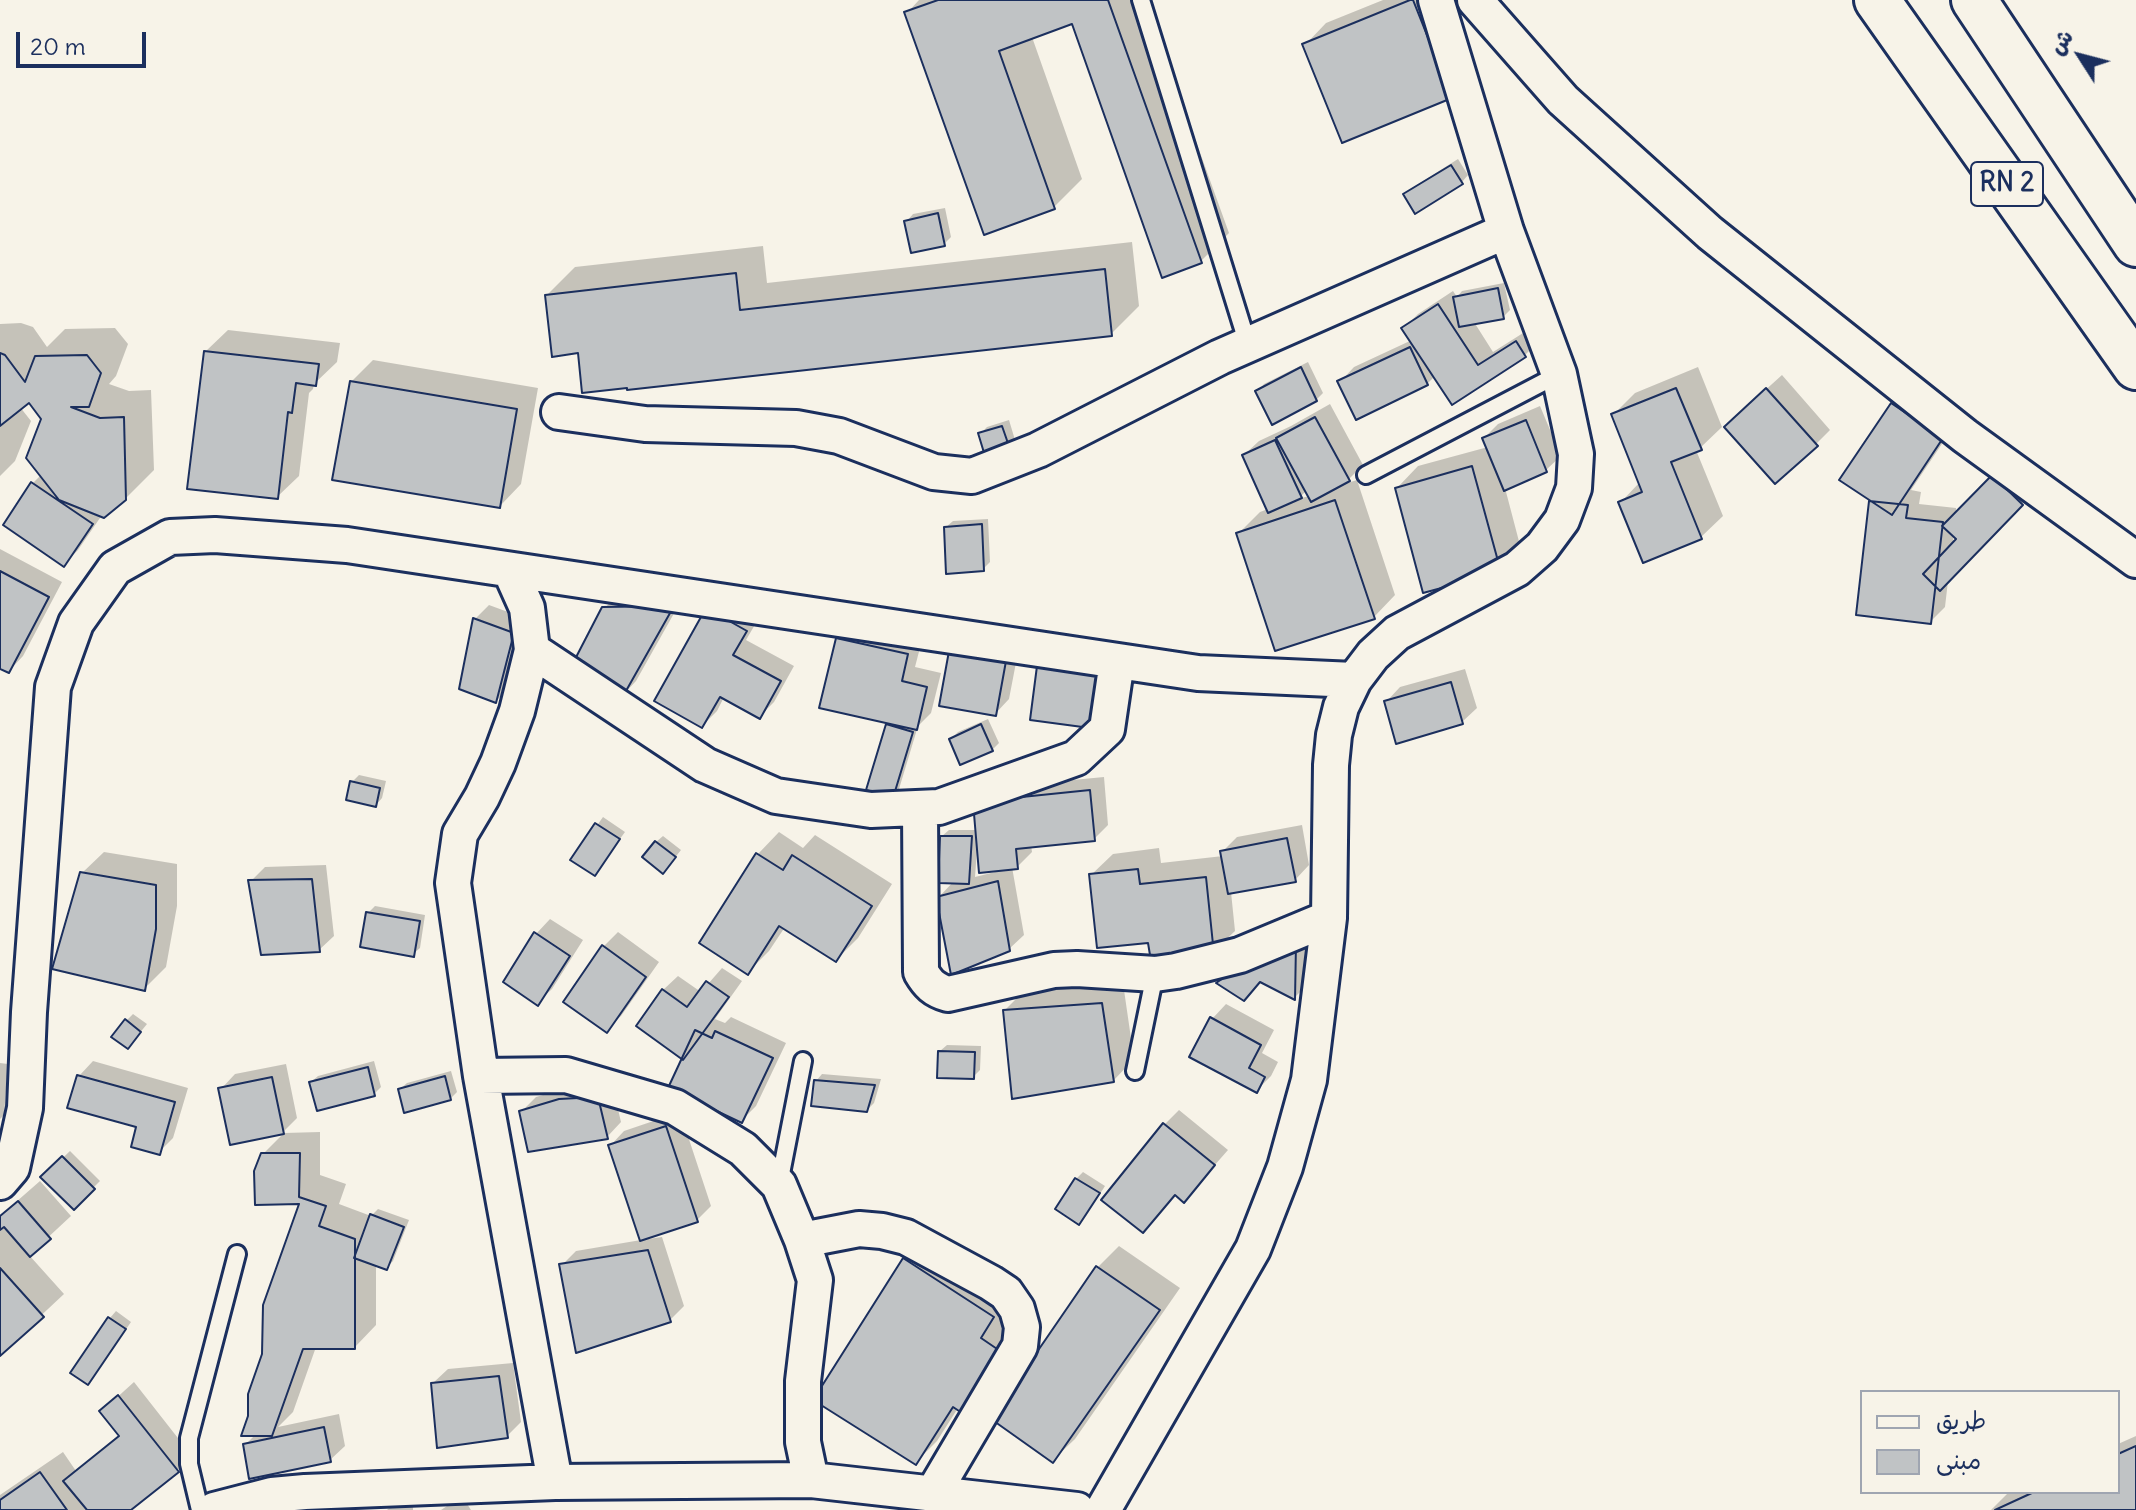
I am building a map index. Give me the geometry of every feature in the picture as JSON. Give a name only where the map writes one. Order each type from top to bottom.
[{"type":"highway","name":"RN 2","points":[[1877,0],[2136,367]]},
{"type":"highway","name":"RN 2","points":[[1974,0],[2136,244]]},
{"type":"street","points":[[1103,1510],[1253,1249],[1285,1167],[1309,1080],[1329,918],[1331,765],[1341,707],[1354,680],[1373,655],[1397,633],[1517,569],[1542,547],[1562,520],[1574,488],[1576,454],[1559,374],[1506,231],[1436,0]]},
{"type":"street","points":[[1475,0],[1563,100],[1710,233],[1965,436],[2136,560]]},
{"type":"street","points":[[559,412],[645,424],[796,428],[839,436],[934,472],[972,476],[1038,450],[1220,357],[1506,231]]},
{"type":"street","points":[[0,1182],[12,1168],[25,1108],[53,687],[76,623],[115,568],[170,537],[215,535],[347,545],[1198,673],[1354,680]]},
{"type":"street","points":[[510,570],[527,608],[532,650],[517,711],[498,763],[460,834],[453,883],[481,1076],[555,1482]]},
{"type":"street","points":[[532,650],[705,765],[776,796],[871,810],[939,807],[1076,758],[1107,729],[1117,661]]},
{"type":"street","points":[[920,808],[921,972],[936,991],[948,994],[960,992],[1054,970],[1155,974],[1240,955],[1329,918]]},
{"type":"street","points":[[481,1076],[566,1075],[675,1107],[743,1149],[779,1185],[815,1280],[803,1381],[803,1442],[811,1480]]},
{"type":"street","points":[[802,1240],[859,1229],[906,1237],[991,1283],[1006,1293],[1017,1309],[1022,1327],[1020,1346],[932,1495]]},
{"type":"street","points":[[214,1510],[283,1494],[505,1498],[555,1482],[811,1480],[1077,1510]]},
{"type":"lane","points":[[1141,0],[1248,345]]},
{"type":"lane","points":[[1366,475],[1559,374]]},
{"type":"lane","points":[[1135,1071],[1155,974]]},
{"type":"lane","points":[[779,1185],[803,1061]]},
{"type":"lane","points":[[200,1510],[189,1464],[189,1438],[237,1254]]},
{"type":"building","points":[[938,0],[1108,0],[1202,263],[1162,278],[1072,24],[999,51],[1055,209],[984,235],[904,12]]},
{"type":"building","points":[[1413,0],[1452,98],[1342,143],[1302,44]]},
{"type":"building","points":[[1451,165],[1463,184],[1415,214],[1403,194]]},
{"type":"building","points":[[938,213],[945,246],[911,253],[904,221]]},
{"type":"building","points":[[1105,269],[1112,336],[582,393],[578,353],[552,357],[545,295],[736,273],[740,310]]},
{"type":"building","points":[[1498,288],[1504,319],[1459,327],[1453,297]]},
{"type":"building","points":[[1438,304],[1478,365],[1516,341],[1526,357],[1452,405],[1401,328]]},
{"type":"building","points":[[1410,347],[1428,385],[1356,420],[1337,381]]},
{"type":"building","points":[[204,351],[319,364],[316,386],[296,383],[292,413],[288,412],[278,499],[187,489]]},
{"type":"building","points":[[0,353],[5,355],[25,382],[35,356],[87,355],[101,373],[89,407],[71,407],[100,418],[124,417],[126,500],[104,518],[59,500],[26,458],[41,419],[29,403],[0,426]]},
{"type":"building","points":[[1301,367],[1317,401],[1272,425],[1255,391]]},
{"type":"building","points":[[350,381],[517,409],[500,508],[332,480]]},
{"type":"building","points":[[1676,388],[1702,450],[1671,462],[1702,539],[1643,563],[1618,502],[1642,492],[1611,414]]},
{"type":"building","points":[[1766,388],[1818,446],[1775,484],[1724,427]]},
{"type":"building","points":[[1891,403],[1943,438],[1892,515],[1839,480]]},
{"type":"building","points":[[1315,417],[1350,481],[1311,502],[1276,438]]},
{"type":"building","points":[[1526,420],[1547,472],[1504,491],[1482,438]]},
{"type":"building","points":[[1002,426],[1010,449],[985,456],[978,433]]},
{"type":"building","points":[[1275,440],[1302,498],[1268,513],[1242,455]]},
{"type":"building","points":[[1472,466],[1501,572],[1423,593],[1395,488]]},
{"type":"building","points":[[1992,475],[2023,505],[1940,591],[1923,574],[1956,539],[1942,526]]},
{"type":"building","points":[[31,482],[93,524],[64,567],[3,525]]},
{"type":"building","points":[[1335,500],[1375,619],[1275,651],[1236,533]]},
{"type":"building","points":[[1869,501],[1908,505],[1906,518],[1943,522],[1931,624],[1856,615]]},
{"type":"building","points":[[982,524],[984,571],[946,574],[944,527]]},
{"type":"building","points":[[0,571],[49,597],[9,673],[0,669]]},
{"type":"building","points":[[674,606],[622,698],[572,665],[602,607]]},
{"type":"building","points":[[706,608],[747,631],[733,655],[781,681],[760,719],[720,697],[702,728],[654,701]]},
{"type":"building","points":[[473,618],[514,633],[496,703],[459,689]]},
{"type":"building","points":[[836,638],[908,654],[902,681],[927,687],[917,730],[819,708]]},
{"type":"building","points":[[949,651],[1006,661],[996,716],[939,706]]},
{"type":"building","points":[[1037,666],[1097,674],[1090,728],[1030,720]]},
{"type":"building","points":[[1451,682],[1463,724],[1396,744],[1384,701]]},
{"type":"building","points":[[886,724],[913,732],[893,798],[866,790]]},
{"type":"building","points":[[981,724],[993,751],[960,765],[949,739]]},
{"type":"building","points":[[350,781],[380,788],[376,807],[346,800]]},
{"type":"building","points":[[1090,790],[1095,841],[1016,849],[1018,869],[979,873],[973,802]]},
{"type":"building","points":[[595,823],[620,839],[595,876],[570,860]]},
{"type":"building","points":[[940,836],[972,836],[969,884],[938,883]]},
{"type":"building","points":[[1287,838],[1296,882],[1228,894],[1220,851]]},
{"type":"building","points":[[655,841],[676,857],[663,874],[642,857]]},
{"type":"building","points":[[756,853],[783,870],[792,855],[872,906],[836,962],[779,926],[748,975],[699,943]]},
{"type":"building","points":[[1138,869],[1140,884],[1206,877],[1214,954],[1151,961],[1148,943],[1097,948],[1089,874]]},
{"type":"building","points":[[80,872],[156,885],[156,929],[145,991],[52,969]]},
{"type":"building","points":[[312,879],[320,952],[261,955],[248,880]]},
{"type":"building","points":[[998,881],[1010,951],[951,975],[936,897]]},
{"type":"building","points":[[366,912],[420,921],[414,957],[360,947]]},
{"type":"building","points":[[534,932],[570,956],[538,1006],[503,982]]},
{"type":"building","points":[[1296,943],[1295,1000],[1260,982],[1244,1001],[1216,983],[1273,944]]},
{"type":"building","points":[[602,945],[646,977],[607,1033],[563,1002]]},
{"type":"building","points":[[706,981],[729,997],[683,1060],[636,1026],[662,989],[687,1007]]},
{"type":"building","points":[[1102,1003],[1114,1082],[1012,1099],[1003,1010]]},
{"type":"building","points":[[1210,1017],[1261,1045],[1249,1068],[1265,1077],[1257,1093],[1189,1057]]},
{"type":"building","points":[[125,1019],[141,1032],[128,1049],[111,1037]]},
{"type":"building","points":[[695,1030],[712,1038],[715,1031],[773,1058],[742,1123],[668,1088]]},
{"type":"building","points":[[938,1051],[975,1052],[974,1079],[937,1078]]},
{"type":"building","points":[[368,1067],[375,1096],[317,1111],[309,1082]]},
{"type":"building","points":[[77,1075],[175,1102],[160,1155],[131,1147],[136,1127],[67,1108]]},
{"type":"building","points":[[445,1076],[451,1100],[404,1113],[398,1089]]},
{"type":"building","points":[[272,1077],[284,1134],[230,1145],[218,1088]]},
{"type":"building","points":[[814,1080],[875,1085],[867,1112],[811,1106]]},
{"type":"building","points":[[598,1097],[608,1139],[528,1152],[519,1111],[559,1099]]},
{"type":"building","points":[[1163,1123],[1215,1165],[1184,1203],[1175,1195],[1143,1233],[1101,1200]]},
{"type":"building","points":[[666,1126],[698,1222],[640,1241],[608,1145]]},
{"type":"building","points":[[261,1153],[300,1153],[299,1197],[326,1206],[319,1226],[355,1239],[355,1349],[303,1349],[272,1436],[241,1436],[248,1416],[248,1394],[262,1354],[263,1305],[299,1204],[255,1205],[254,1171]]},
{"type":"building","points":[[62,1156],[95,1189],[74,1210],[40,1177]]},
{"type":"building","points":[[1075,1178],[1100,1193],[1079,1225],[1055,1209]]},
{"type":"building","points":[[18,1201],[51,1239],[30,1257],[4,1227],[0,1230],[0,1216]]},
{"type":"building","points":[[370,1214],[404,1227],[387,1270],[354,1258]]},
{"type":"building","points":[[648,1250],[671,1322],[576,1353],[559,1264]]},
{"type":"building","points":[[903,1258],[994,1317],[981,1338],[1003,1353],[965,1415],[953,1407],[916,1465],[813,1400]]},
{"type":"building","points":[[1096,1266],[1160,1310],[1053,1463],[991,1419]]},
{"type":"building","points":[[0,1268],[44,1317],[0,1356]]},
{"type":"building","points":[[108,1317],[126,1329],[88,1385],[70,1373]]},
{"type":"building","points":[[499,1376],[508,1438],[437,1448],[431,1383]]},
{"type":"building","points":[[118,1395],[179,1472],[131,1510],[87,1510],[63,1481],[119,1436],[99,1411]]},
{"type":"building","points":[[324,1427],[331,1462],[249,1479],[243,1444]]},
{"type":"building","points":[[2136,1446],[2136,1510],[1995,1510],[2030,1494],[2120,1494],[2120,1453]]},
{"type":"building","points":[[40,1472],[67,1510],[0,1510],[0,1500]]}]
